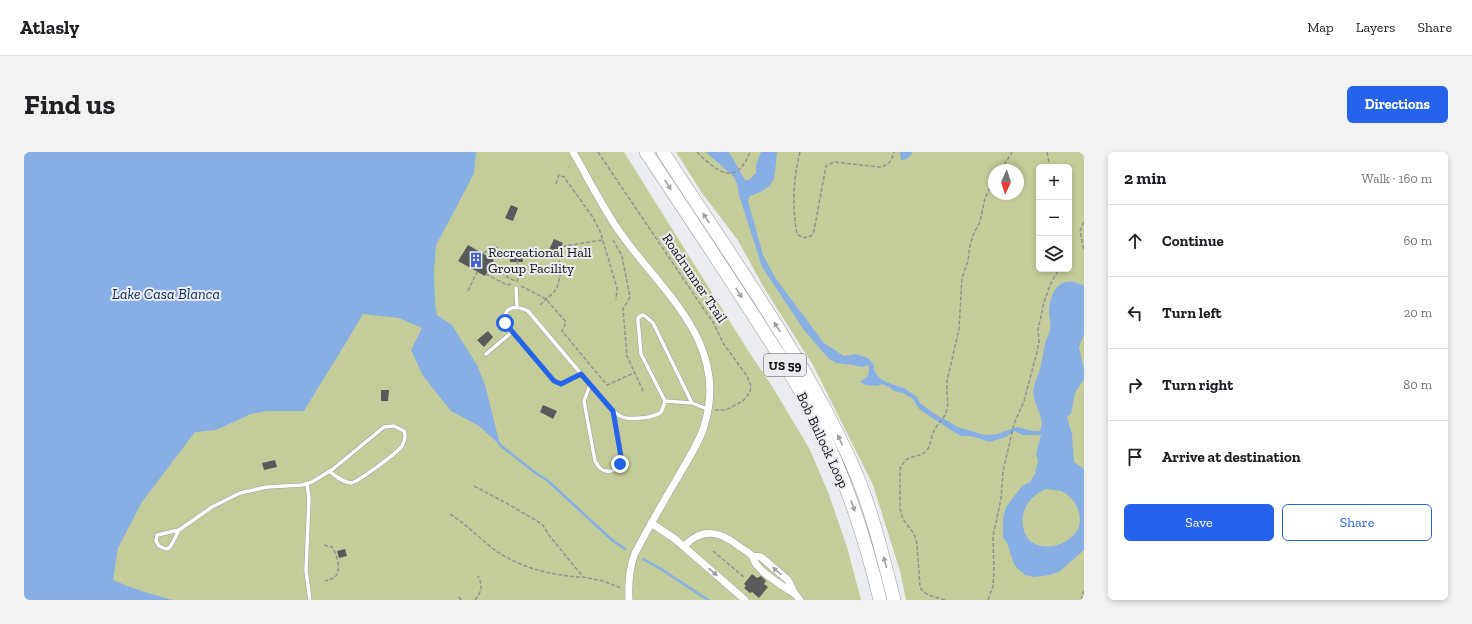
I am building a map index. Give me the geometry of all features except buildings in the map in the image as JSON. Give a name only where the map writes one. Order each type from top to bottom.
[{"type":"highway","name":"Bob Bullock Loop","points":[[646,152],[787,368],[818,423],[835,460],[855,511],[865,540],[880,600]]},
{"type":"highway","name":"Bob Bullock Loop","points":[[663,152],[792,351],[826,412],[851,463],[863,492],[874,523],[894,600]]},
{"type":"street","points":[[573,152],[618,229],[676,303],[696,335],[704,353],[709,372],[711,390],[710,410],[699,439],[635,553],[630,568],[630,600]]},
{"type":"street","points":[[651,523],[684,546],[745,600]]},
{"type":"street","points":[[684,546],[699,535],[710,533],[729,538],[753,556],[756,564],[793,597],[800,600]]},
{"type":"lane","points":[[516,288],[517,307]]},
{"type":"lane","points":[[581,374],[561,384],[554,381],[505,323],[504,318],[506,312],[517,307],[528,311],[581,374],[590,385],[613,411],[621,417],[650,417],[660,412],[665,401]]},
{"type":"lane","points":[[665,401],[640,352],[638,318],[642,315],[653,323],[692,403]]},
{"type":"lane","points":[[486,354],[512,332]]},
{"type":"lane","points":[[590,385],[584,401],[595,461],[601,469],[606,471],[611,471],[617,468],[621,460],[613,411]]},
{"type":"lane","points":[[665,401],[692,403],[710,410]]},
{"type":"lane","points":[[179,530],[171,546],[166,549],[159,546],[156,540],[157,535],[179,530],[212,506],[240,493],[267,487],[307,484],[329,471],[384,427],[394,426],[404,431],[405,437],[402,447],[358,481],[348,482],[340,479],[329,471]]},
{"type":"lane","points":[[307,484],[306,571],[310,600]]},
{"type":"path","name":"Roadrunner Trail","points":[[598,152],[709,315],[723,343],[750,383],[750,392],[747,397],[735,406],[726,410],[710,410]]},
{"type":"path","points":[[697,152],[718,170],[727,174],[735,172],[740,168],[744,164],[750,152]]},
{"type":"path","points":[[800,152],[793,193],[797,234],[803,238],[811,236],[814,231],[826,166],[834,162],[879,168],[890,162],[894,152]]},
{"type":"path","points":[[1005,164],[1012,152]]},
{"type":"path","points":[[1047,152],[1049,164]]},
{"type":"path","points":[[556,184],[559,175],[564,177],[592,216],[600,231],[617,288],[616,300]]},
{"type":"path","points":[[945,600],[929,595],[920,587],[914,534],[903,519],[900,509],[900,473],[903,463],[907,458],[926,452],[929,447],[932,434],[946,415],[948,409],[946,390],[959,329],[962,278],[968,261],[970,245],[980,222],[985,198],[988,192]]},
{"type":"path","points":[[1084,222],[1080,230],[1084,251]]},
{"type":"path","points":[[540,305],[557,288],[561,272],[559,258],[564,246],[603,240]]},
{"type":"path","points":[[613,240],[622,256],[630,297],[624,309],[627,356],[644,393]]},
{"type":"path","points":[[483,253],[498,246]]},
{"type":"path","points":[[517,257],[517,282]]},
{"type":"path","points":[[490,267],[546,299],[566,322],[562,331],[607,385],[634,373]]},
{"type":"path","points":[[468,291],[477,272]]},
{"type":"path","points":[[988,600],[993,586],[993,536],[1001,499],[1002,471],[1014,424],[1024,401],[1037,352],[1039,342],[1038,330],[1044,302],[1051,283],[1057,272]]},
{"type":"path","points":[[486,274],[507,285],[517,282]]},
{"type":"path","points":[[474,486],[542,524],[583,577]]},
{"type":"path","points":[[450,514],[465,524],[495,551],[517,563],[564,576],[583,577],[603,581],[621,588]]},
{"type":"path","points":[[324,545],[329,546],[334,550],[338,564],[335,577],[325,581]]},
{"type":"path","points":[[713,551],[744,577]]},
{"type":"path","points":[[475,600],[482,590],[482,584],[478,576]]},
{"type":"path","points":[[1081,600],[1084,590]]},
{"type":"green space","points":[[24,152],[624,152],[749,352],[772,386],[809,448],[828,492],[847,547],[861,600],[24,600]]},
{"type":"green space","points":[[676,152],[1084,152],[1084,600],[906,600],[900,571],[873,485],[813,365],[766,291],[737,239],[702,193]]},
{"type":"water","name":"Lake Casa Blanca","points":[[24,152],[476,152],[474,173],[436,245],[434,272],[435,303],[437,315],[452,325],[477,365],[485,385],[500,445],[479,426],[451,411],[423,376],[411,350],[422,328],[399,318],[363,314],[304,411],[266,411],[251,414],[216,430],[195,432],[142,502],[118,548],[113,580],[143,592],[173,600],[24,600]]},
{"type":"water","points":[[706,152],[729,152],[745,180],[749,180],[756,173],[756,165],[761,152],[777,152],[775,175],[773,180],[766,189],[750,196],[748,201],[763,255],[776,279],[824,343],[844,356],[855,354],[868,358],[874,365],[874,370],[877,375],[882,380],[904,388],[917,397],[920,403],[935,414],[958,427],[985,435],[997,434],[1017,427],[1040,431],[1042,421],[1034,397],[1033,389],[1040,369],[1045,344],[1050,329],[1049,311],[1052,296],[1059,286],[1069,281],[1076,282],[1084,286],[1084,334],[1079,347],[1084,370],[1084,379],[1075,393],[1071,414],[1067,417],[1072,434],[1074,462],[1084,469],[1084,550],[1059,572],[1034,577],[1025,575],[1014,564],[1007,543],[1003,538],[1003,518],[1006,507],[1022,486],[1030,482],[1035,474],[1038,461],[1036,454],[1041,435],[1023,435],[1014,431],[1006,437],[990,442],[971,436],[961,436],[919,409],[913,399],[903,393],[894,391],[882,384],[877,386],[866,385],[860,382],[868,376],[868,365],[862,367],[837,363],[829,359],[804,330],[762,267],[734,177]],"holes":[[[1046,489],[1061,491],[1066,494],[1077,507],[1080,518],[1078,529],[1069,539],[1064,543],[1050,546],[1036,545],[1030,541],[1024,531],[1023,524],[1026,506],[1034,496]]]},
{"type":"water","points":[[900,152],[913,152],[908,158],[901,160]]},
{"type":"waterway","points":[[499,443],[537,474],[547,480],[612,540],[625,549]]},
{"type":"waterway","points":[[643,559],[708,600]]},
{"type":"place","name":"Recreational Hall Group Facility","points":[[476,260]]},
{"type":"route","points":[[505,323],[554,381],[561,384],[581,374],[613,411],[621,457],[620,464]]}]
